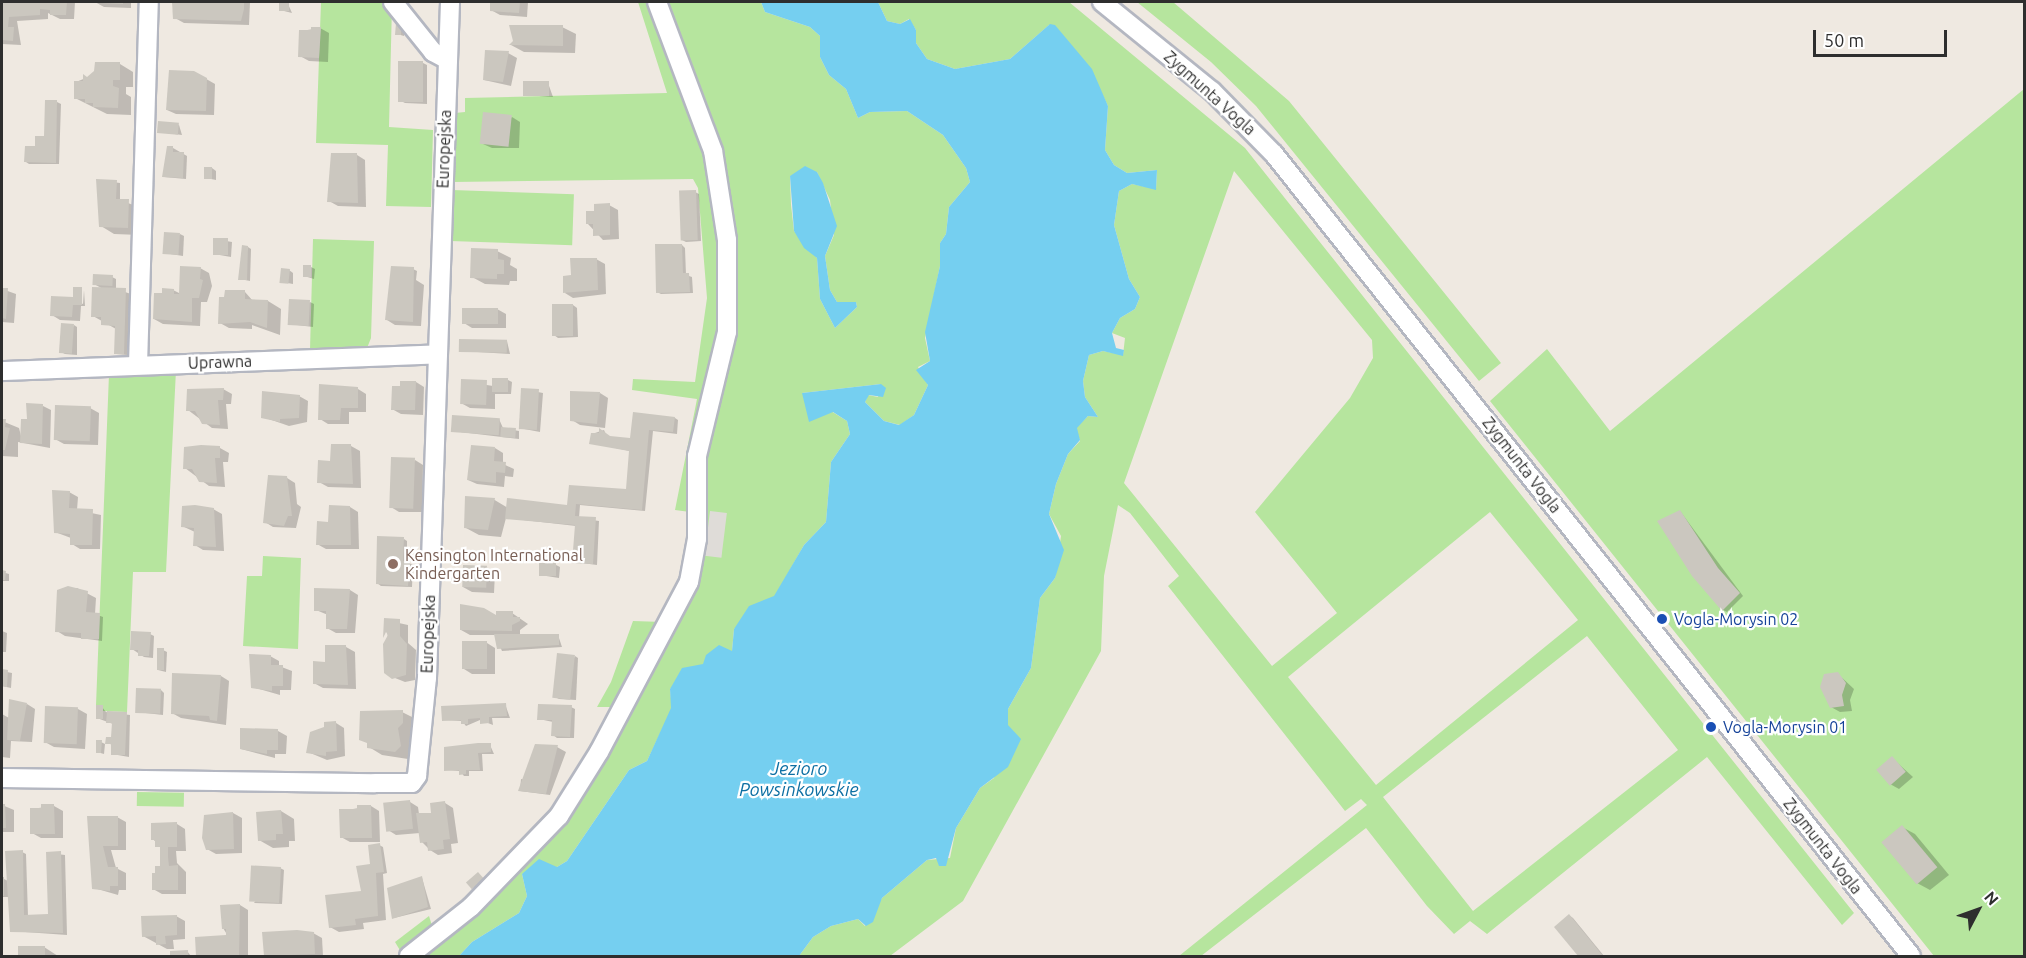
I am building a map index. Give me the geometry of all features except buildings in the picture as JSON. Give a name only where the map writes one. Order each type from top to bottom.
[{"type":"street","points":[[138,365],[149,2]]},
{"type":"street","points":[[393,2],[433,52],[448,60]]},
{"type":"street","name":"Europejska","points":[[2,778],[411,783],[420,771],[450,2]]},
{"type":"street","points":[[409,957],[471,907],[559,816],[616,722],[689,582],[697,539],[697,456],[728,332],[727,240],[713,151],[657,2]]},
{"type":"street","name":"Zygmunta Vogla","points":[[1102,2],[1212,91],[1274,154],[1911,957]]},
{"type":"street","name":"Uprawna","points":[[2,371],[438,354]]},
{"type":"green space","points":[[321,2],[389,2],[392,5],[389,127],[433,130],[431,207],[386,206],[388,145],[316,143]]},
{"type":"green space","points":[[638,2],[652,2],[714,178],[723,296],[691,535],[686,537],[690,512],[675,510],[697,399],[632,390],[633,379],[695,382],[707,298],[698,188],[693,179],[452,182],[455,113],[465,112],[465,98],[667,93]]},
{"type":"green space","points":[[662,2],[761,2],[765,12],[810,27],[820,36],[820,57],[829,75],[846,89],[858,118],[870,112],[907,111],[943,135],[966,168],[970,182],[949,207],[946,234],[940,243],[940,266],[925,338],[930,361],[918,367],[928,385],[914,415],[900,425],[884,421],[865,402],[868,395],[878,397],[881,384],[802,393],[847,421],[850,434],[831,462],[826,522],[804,545],[775,596],[734,629],[732,651],[704,664],[670,689],[672,708],[647,761],[629,770],[567,861],[557,867],[522,874],[527,896],[519,913],[472,942],[459,956],[418,956],[516,870],[692,590],[730,226]],"holes":[[[817,172],[830,200],[834,235],[825,256],[830,290],[837,302],[856,302],[857,307],[835,328],[820,299],[817,258],[794,231],[790,176]]]},
{"type":"green space","points":[[878,2],[1069,2],[1245,148],[1854,913],[1842,925],[1707,757],[1487,934],[1470,921],[1454,934],[1427,906],[1366,828],[1201,956],[1179,956],[1367,805],[1361,799],[1345,811],[1168,586],[1179,576],[1130,513],[1118,505],[1104,576],[1101,651],[963,901],[890,956],[799,956],[813,937],[831,926],[858,919],[865,926],[882,898],[927,860],[950,858],[956,828],[980,788],[994,778],[1008,725],[1008,709],[1031,668],[1040,598],[1055,578],[1061,536],[1049,514],[1056,484],[1068,454],[1080,441],[1076,428],[1088,416],[1098,417],[1085,397],[1083,381],[1089,355],[1103,351],[1123,355],[1125,338],[1112,333],[1120,318],[1135,309],[1140,297],[1129,279],[1114,225],[1119,191],[1132,184],[1156,189],[1157,170],[1127,173],[1114,165],[1105,150],[1108,106],[1100,90],[1049,25],[1010,59],[955,69],[927,59],[916,43],[916,30],[909,19],[900,24],[887,21]],"holes":[[[1234,171],[1372,340],[1373,358],[1350,398],[1255,512],[1337,613],[1272,666],[1124,483]],[[1490,512],[1578,620],[1376,785],[1288,677]],[[1587,636],[1678,750],[1473,911],[1383,797]]]},
{"type":"green space","points":[[1137,2],[1173,2],[1289,101],[1501,363],[1479,381],[1256,106],[1211,62]]},
{"type":"green space","points":[[2024,89],[2024,956],[1934,956],[1490,401],[1547,349],[1610,431]]},
{"type":"green space","points":[[452,190],[574,194],[572,245],[450,241]]},
{"type":"green space","points":[[313,239],[374,241],[371,338],[367,348],[310,350]]},
{"type":"green space","points":[[176,370],[166,572],[133,572],[127,712],[103,711],[103,705],[96,705],[109,374]]},
{"type":"green space","points":[[263,556],[301,558],[298,649],[243,646],[247,576],[262,576]]},
{"type":"green space","points":[[633,621],[663,622],[614,707],[597,707],[611,682]]},
{"type":"green space","points":[[137,792],[184,793],[184,807],[137,806]]},
{"type":"green space","points":[[429,916],[433,929],[401,952],[395,942]]},
{"type":"shaded area","points":[[710,511],[727,513],[721,558],[705,556]]},
{"type":"water","name":"Jezioro Powsinkowskie","points":[[761,2],[878,2],[887,21],[900,24],[910,19],[916,30],[916,43],[927,59],[955,69],[1010,59],[1050,24],[1055,25],[1092,69],[1108,106],[1105,150],[1114,165],[1127,173],[1157,170],[1156,190],[1132,184],[1119,191],[1114,225],[1129,279],[1140,297],[1135,309],[1120,318],[1112,333],[1116,348],[1124,350],[1123,356],[1103,351],[1089,355],[1083,381],[1085,397],[1098,417],[1088,416],[1077,428],[1080,440],[1068,454],[1056,484],[1049,514],[1064,550],[1055,578],[1040,598],[1031,668],[1008,709],[1008,725],[1021,739],[1008,767],[980,788],[956,828],[946,866],[939,866],[936,858],[927,860],[882,898],[873,922],[866,926],[858,919],[831,926],[813,937],[799,956],[459,956],[472,942],[519,913],[527,896],[522,874],[539,859],[557,867],[567,861],[629,770],[647,761],[671,708],[670,689],[682,668],[703,664],[706,655],[719,645],[732,651],[734,629],[749,606],[774,596],[804,545],[826,522],[831,462],[850,434],[847,421],[833,412],[809,422],[802,393],[881,384],[886,388],[883,397],[869,395],[865,402],[884,421],[899,425],[914,415],[928,385],[916,370],[930,361],[925,332],[940,266],[940,243],[946,234],[949,207],[970,182],[966,168],[943,135],[907,111],[870,112],[858,118],[846,89],[829,75],[820,57],[820,36],[810,27],[765,12]]},
{"type":"water","points":[[805,166],[817,172],[823,183],[837,226],[825,256],[830,290],[837,302],[856,302],[857,307],[835,328],[820,299],[817,258],[804,248],[794,231],[790,176]]},
{"type":"place","name":"Kensington International Kindergarten","points":[[393,564]]},
{"type":"place","name":"Vogla-Morysin 02","points":[[1662,619]]},
{"type":"place","name":"Vogla-Morysin 01","points":[[1711,727]]}]
